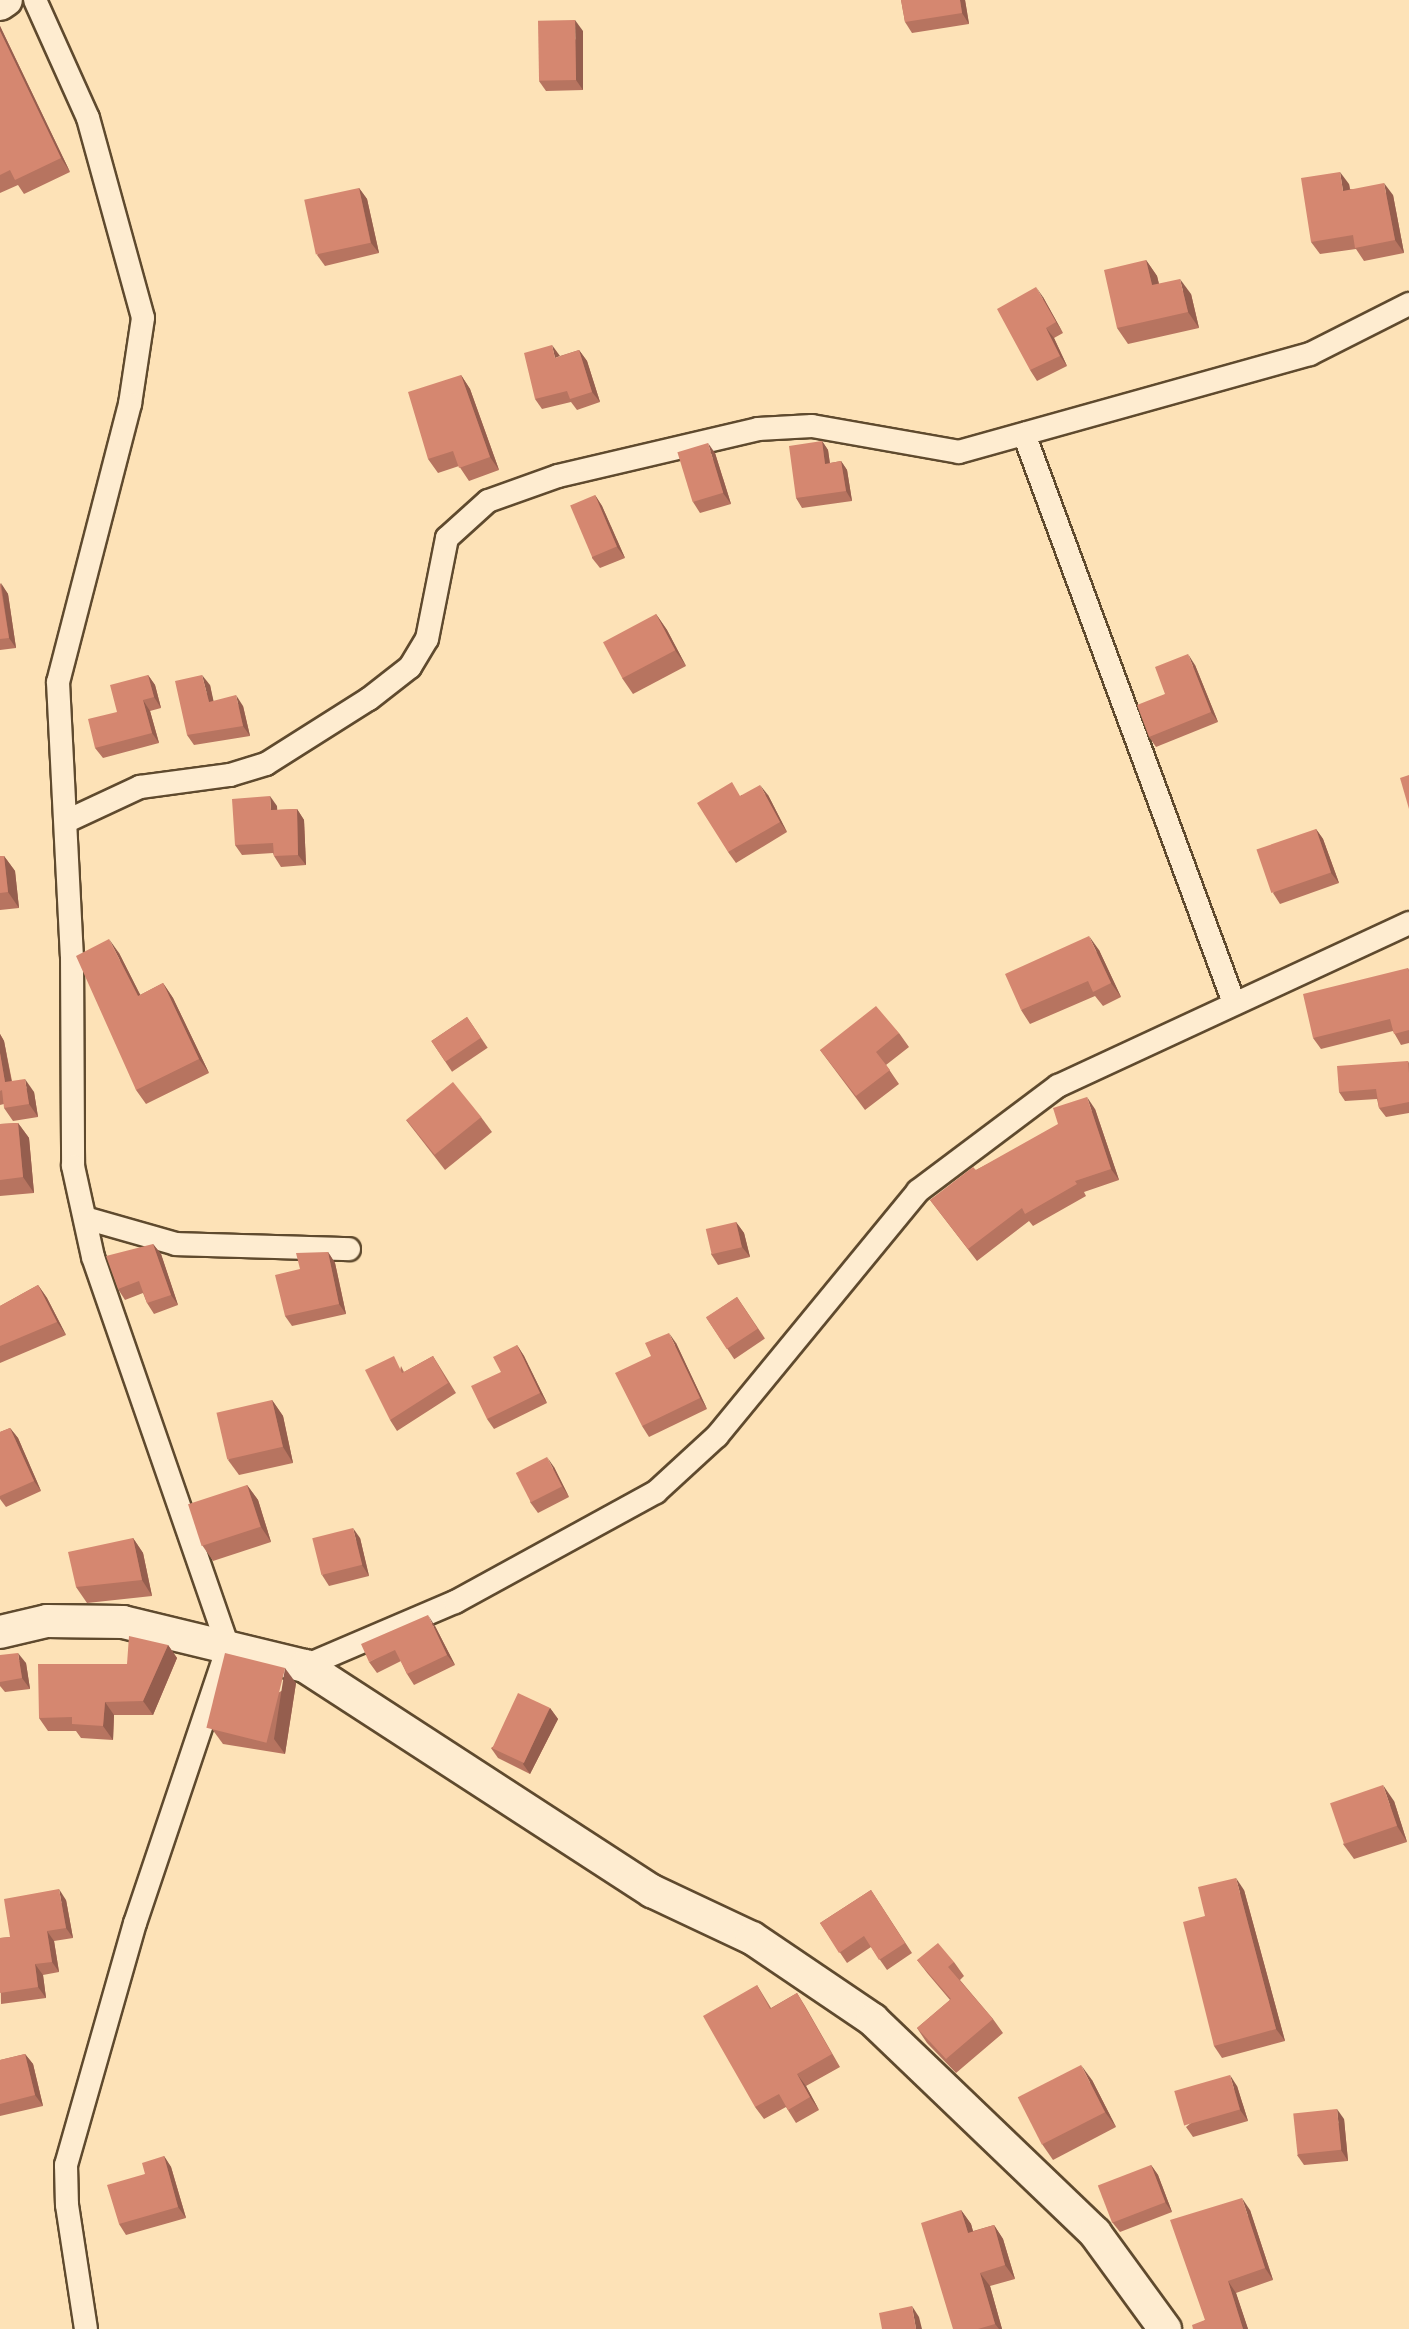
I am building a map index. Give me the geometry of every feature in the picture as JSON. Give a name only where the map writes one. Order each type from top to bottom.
[{"type":"street","points":[[0,4],[6,0]]},
{"type":"street","points":[[35,0],[88,118],[143,318],[130,404],[58,682],[67,821],[70,1130],[85,1218],[113,1316],[228,1647],[135,1923],[66,2165],[67,2205],[86,2329]]},
{"type":"street","points":[[67,821],[140,787],[230,775],[266,764],[369,699],[410,667],[427,639],[447,538],[488,501],[558,476],[758,429],[812,426],[944,452],[1024,434],[1310,354],[1409,304]]},
{"type":"street","points":[[1024,434],[1234,1003]]},
{"type":"street","points":[[305,1666],[455,1602],[656,1492],[717,1436],[918,1191],[1058,1086],[1409,923]]},
{"type":"street","points":[[85,1218],[176,1244],[349,1249]]},
{"type":"street","points":[[0,1632],[86,1618],[305,1666],[652,1891],[752,1938],[873,2020],[1095,2233],[1165,2329]]},
{"type":"building","points":[[901,0],[960,0],[962,13],[905,22]]},
{"type":"building","points":[[575,20],[576,80],[539,81],[538,21]]},
{"type":"building","points":[[0,31],[61,158],[15,180],[10,170],[0,175]]},
{"type":"building","points":[[1340,172],[1343,191],[1384,183],[1395,240],[1355,248],[1353,235],[1311,242],[1301,178]]},
{"type":"building","points":[[359,188],[371,243],[316,254],[304,200]]},
{"type":"building","points":[[1146,260],[1152,285],[1180,279],[1188,312],[1117,328],[1104,270]]},
{"type":"building","points":[[1036,287],[1056,322],[1046,328],[1060,356],[1030,370],[997,309]]},
{"type":"building","points":[[552,345],[555,358],[579,350],[592,392],[570,399],[567,391],[535,399],[524,353]]},
{"type":"building","points":[[461,375],[490,457],[459,468],[453,451],[428,459],[408,392]]},
{"type":"building","points":[[822,441],[825,464],[841,461],[846,491],[796,498],[789,446]]},
{"type":"building","points":[[708,443],[723,493],[693,502],[677,452]]},
{"type":"building","points":[[595,495],[617,547],[592,557],[570,506]]},
{"type":"building","points":[[0,583],[9,638],[0,639]]},
{"type":"building","points":[[656,614],[675,650],[622,678],[603,642]]},
{"type":"building","points":[[1188,654],[1211,712],[1149,737],[1137,705],[1165,694],[1155,667]]},
{"type":"building","points":[[148,675],[154,697],[143,700],[152,733],[95,748],[88,719],[117,712],[110,685]]},
{"type":"building","points":[[202,675],[209,702],[236,695],[243,726],[187,735],[175,681]]},
{"type":"building","points":[[1409,775],[1409,809],[1400,778]]},
{"type":"building","points":[[732,782],[740,796],[760,785],[780,822],[728,852],[697,803]]},
{"type":"building","points":[[270,796],[271,810],[297,809],[298,855],[274,856],[273,843],[235,845],[232,799]]},
{"type":"building","points":[[1316,829],[1331,872],[1271,893],[1256,850]]},
{"type":"building","points":[[0,856],[4,856],[8,892],[0,893]]},
{"type":"building","points":[[1089,936],[1111,983],[1093,992],[1088,981],[1021,1010],[1005,974]]},
{"type":"building","points":[[109,939],[138,996],[163,983],[199,1059],[136,1090],[76,956]]},
{"type":"building","points":[[1408,968],[1409,1030],[1394,1034],[1390,1019],[1313,1038],[1303,994]]},
{"type":"building","points":[[876,1006],[899,1033],[876,1052],[890,1070],[856,1096],[820,1050]]},
{"type":"building","points":[[467,1017],[481,1038],[445,1062],[431,1041]]},
{"type":"building","points":[[0,1053],[5,1082],[25,1079],[29,1104],[4,1108],[0,1091]]},
{"type":"building","points":[[1408,1061],[1409,1102],[1379,1108],[1376,1089],[1339,1092],[1337,1066]]},
{"type":"building","points":[[453,1082],[481,1117],[435,1155],[406,1120]]},
{"type":"building","points":[[1087,1097],[1111,1169],[1075,1181],[1077,1184],[1025,1214],[1022,1208],[968,1249],[930,1200],[973,1167],[976,1170],[1058,1124],[1053,1108]]},
{"type":"building","points":[[18,1123],[23,1177],[0,1180],[0,1124]]},
{"type":"building","points":[[736,1222],[742,1247],[712,1254],[706,1229]]},
{"type":"building","points":[[153,1244],[171,1295],[147,1303],[139,1281],[118,1289],[106,1256]]},
{"type":"building","points":[[328,1252],[339,1304],[285,1316],[275,1275],[300,1269],[296,1253]]},
{"type":"building","points":[[38,1285],[57,1322],[0,1346],[0,1306]]},
{"type":"building","points":[[737,1297],[758,1329],[727,1349],[706,1317]]},
{"type":"building","points":[[669,1333],[700,1398],[642,1426],[615,1373],[651,1356],[645,1343]]},
{"type":"building","points":[[517,1345],[540,1393],[487,1419],[471,1386],[501,1372],[493,1357]]},
{"type":"building","points":[[394,1356],[402,1373],[433,1356],[448,1383],[390,1420],[365,1370]]},
{"type":"building","points":[[272,1400],[283,1447],[227,1460],[216,1413]]},
{"type":"building","points":[[10,1428],[34,1481],[0,1496],[0,1432]]},
{"type":"building","points":[[547,1457],[562,1486],[531,1502],[516,1473]]},
{"type":"building","points":[[247,1485],[261,1527],[202,1546],[188,1504]]},
{"type":"building","points":[[353,1528],[362,1565],[321,1575],[312,1538]]},
{"type":"building","points":[[133,1538],[142,1580],[76,1587],[68,1552]]},
{"type":"building","points":[[428,1615],[447,1655],[407,1674],[395,1650],[369,1662],[361,1644]]},
{"type":"building","points":[[129,1636],[168,1645],[143,1701],[105,1702],[103,1726],[72,1724],[72,1717],[39,1718],[38,1664],[127,1664]]},
{"type":"building","points":[[18,1653],[22,1678],[0,1682],[0,1655]]},
{"type":"building","points":[[225,1653],[285,1668],[267,1743],[206,1728]]},
{"type":"building","points":[[518,1693],[550,1708],[524,1763],[492,1748]]},
{"type":"building","points":[[1383,1785],[1397,1826],[1344,1844],[1330,1803]]},
{"type":"building","points":[[1236,1878],[1276,2029],[1214,2046],[1183,1922],[1205,1916],[1198,1887]]},
{"type":"building","points":[[59,1889],[66,1928],[47,1931],[52,1962],[35,1964],[38,1987],[0,1993],[0,1938],[10,1937],[4,1899]]},
{"type":"building","points":[[871,1890],[905,1943],[879,1960],[864,1936],[839,1953],[820,1923]]},
{"type":"building","points":[[938,1943],[954,1962],[948,1967],[993,2019],[946,2059],[917,2028],[951,1999],[917,1960]]},
{"type":"building","points":[[757,1985],[770,2009],[797,1993],[832,2054],[797,2074],[810,2097],[788,2110],[779,2094],[755,2107],[703,2016]]},
{"type":"building","points":[[25,2054],[35,2095],[0,2104],[0,2060]]},
{"type":"building","points":[[1081,2065],[1105,2112],[1042,2144],[1018,2097]]},
{"type":"building","points":[[1230,2075],[1240,2110],[1184,2126],[1174,2091]]},
{"type":"building","points":[[1337,2109],[1341,2150],[1298,2154],[1293,2114]]},
{"type":"building","points":[[164,2156],[178,2207],[119,2224],[107,2185],[145,2174],[142,2163]]},
{"type":"building","points":[[1151,2165],[1165,2202],[1112,2223],[1098,2185]]},
{"type":"building","points":[[1242,2198],[1265,2268],[1228,2281],[1243,2329],[1193,2329],[1192,2325],[1205,2320],[1170,2220]]},
{"type":"building","points":[[961,2210],[968,2233],[994,2225],[1005,2265],[980,2273],[995,2324],[978,2329],[953,2329],[921,2223]]},
{"type":"building","points":[[912,2306],[916,2329],[882,2329],[879,2313]]}]
